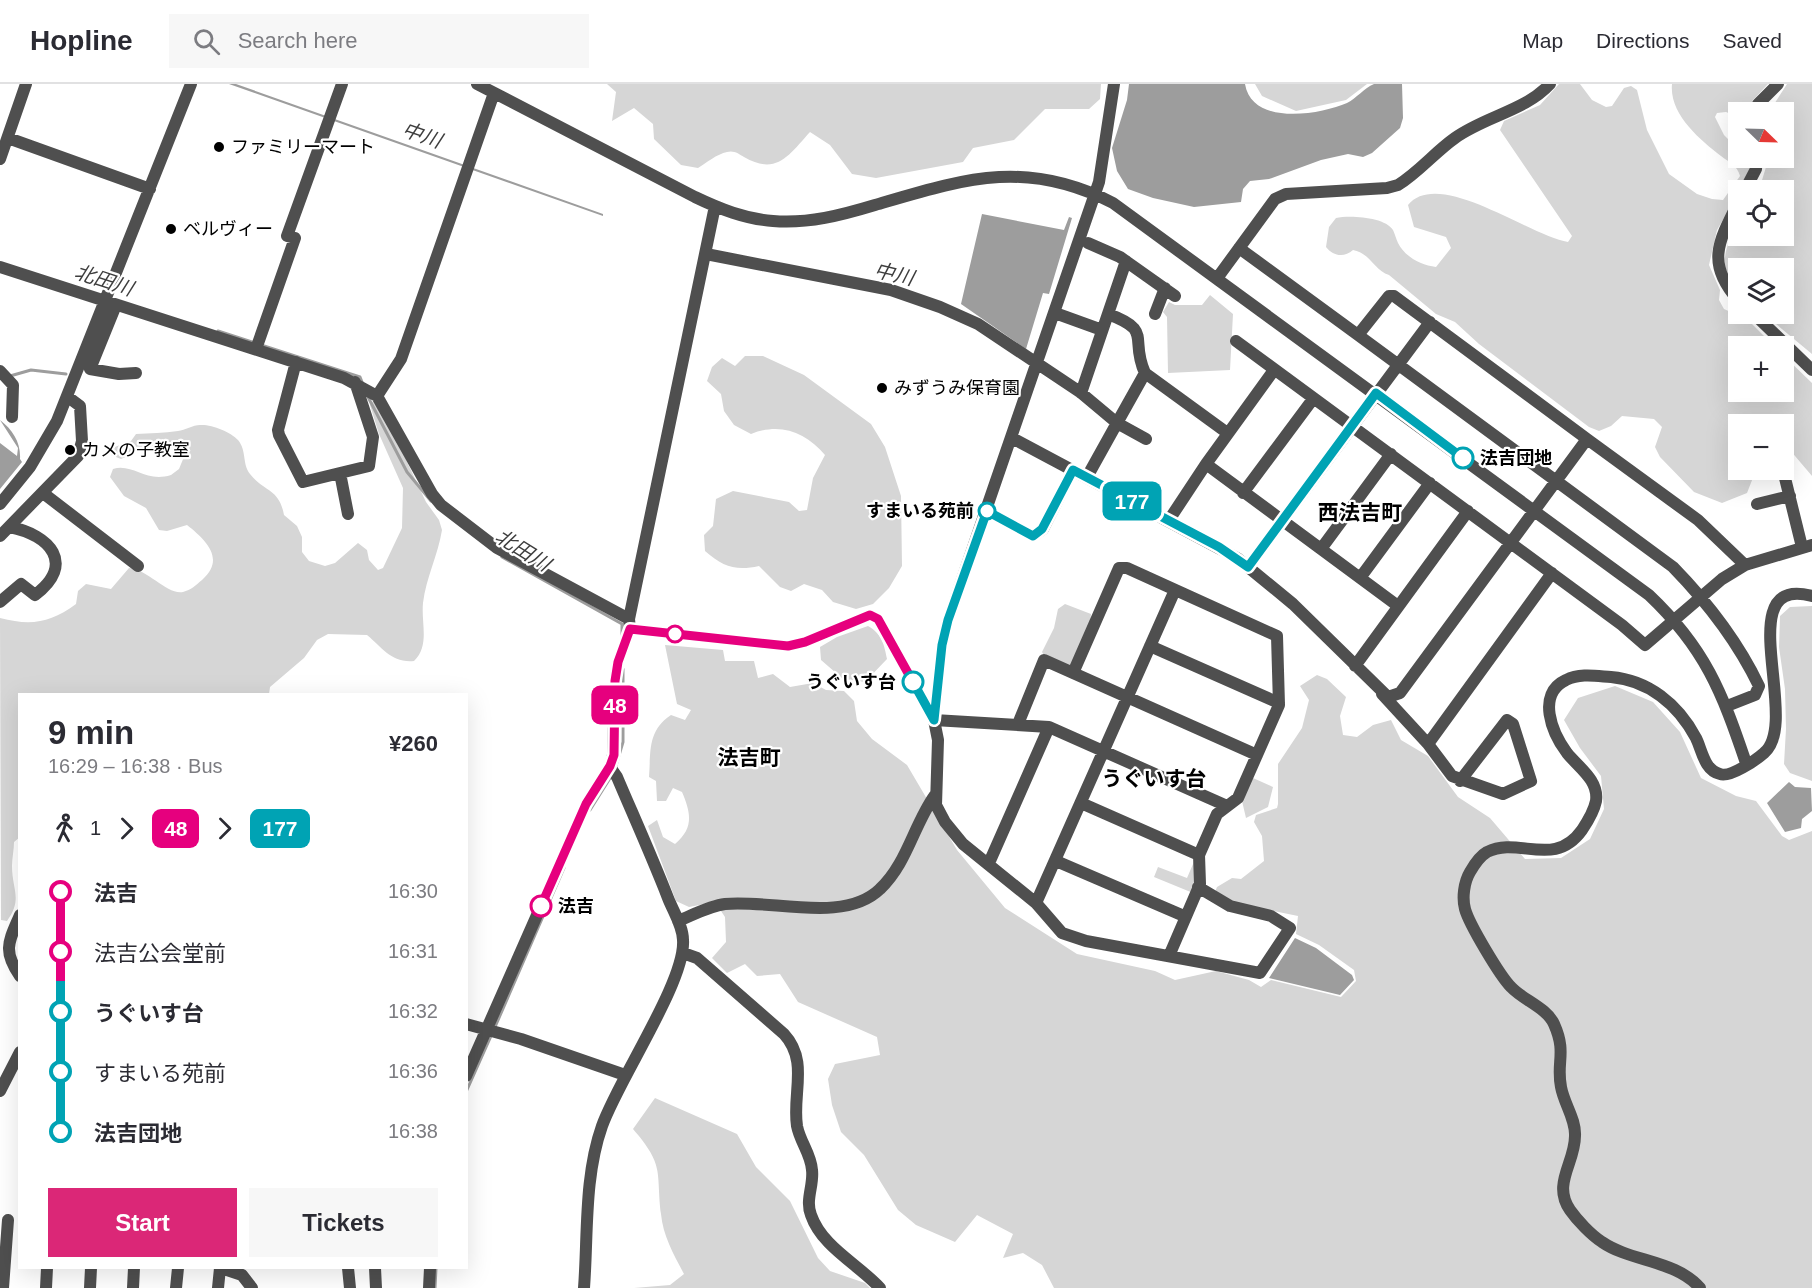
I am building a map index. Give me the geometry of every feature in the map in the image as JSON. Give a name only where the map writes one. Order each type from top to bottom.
[{"type":"street","points":[[0,159],[26,84]]},
{"type":"street","points":[[0,504],[44,447],[68,397],[109,300],[191,84]]},
{"type":"street","points":[[258,346],[295,238],[287,236],[342,84]]},
{"type":"street","points":[[477,84],[715,207],[764,220],[813,220],[972,179],[1005,175],[1046,179],[1095,194],[1126,210],[1649,595],[1675,621],[1703,658],[1727,706],[1746,764]]},
{"type":"street","points":[[1114,84],[1103,170],[948,620],[942,645],[934,720],[938,740],[936,805],[949,827],[963,844],[990,863],[1036,903],[1062,933],[1075,939],[1260,973],[1290,928],[1271,916],[1230,906],[1198,887]]},
{"type":"street","points":[[1760,102],[1778,84]]},
{"type":"street","points":[[1218,277],[1275,199],[1286,194],[1387,188],[1398,185],[1464,132],[1483,120],[1520,107],[1547,85]]},
{"type":"street","points":[[366,389],[401,358],[494,93]]},
{"type":"street","points":[[5,140],[150,189]]},
{"type":"street","points":[[468,1071],[586,804],[610,766],[616,739],[615,681],[618,662],[629,624],[715,207]]},
{"type":"street","points":[[1728,223],[1719,241],[1717,254],[1721,277],[1728,286]]},
{"type":"street","points":[[1088,243],[1126,261],[1170,292],[1155,314]]},
{"type":"street","points":[[1239,248],[1673,567],[1702,597],[1730,634],[1759,686],[1755,695],[1727,706]]},
{"type":"street","points":[[706,252],[911,296],[978,324],[1081,393],[1118,423],[1146,439]]},
{"type":"street","points":[[1081,393],[1126,261]]},
{"type":"street","points":[[0,267],[258,346],[366,389],[441,505],[497,548],[629,624],[788,646],[805,642],[870,615],[878,619],[934,720]]},
{"type":"street","points":[[1358,335],[1389,296],[1394,296],[1698,520],[1745,565]]},
{"type":"street","points":[[109,300],[90,369],[119,374],[136,373]]},
{"type":"street","points":[[1054,313],[1102,330]]},
{"type":"street","points":[[1108,314],[1129,321],[1136,328],[1140,361],[1145,373],[1226,432]]},
{"type":"street","points":[[1248,567],[1430,322]]},
{"type":"street","points":[[1764,324],[1812,370]]},
{"type":"street","points":[[1236,341],[1552,573],[1645,645],[1722,579],[1745,565],[1807,546],[1786,480]]},
{"type":"street","points":[[296,362],[278,430],[303,482],[369,466],[374,445],[366,389]]},
{"type":"street","points":[[1169,520],[1226,432],[1274,370]]},
{"type":"street","points":[[0,371],[13,385],[12,417]]},
{"type":"street","points":[[1087,477],[1145,373]]},
{"type":"street","points":[[0,536],[74,462],[81,450],[80,406],[68,397]]},
{"type":"street","points":[[1243,493],[1313,399]]},
{"type":"street","points":[[1012,438],[1219,547],[1248,567],[1293,603],[1382,693],[1428,744],[1452,776],[1460,781],[1503,794],[1529,784],[1531,779],[1510,720],[1505,720],[1460,781]]},
{"type":"street","points":[[1382,693],[1393,697],[1400,693],[1587,440]]},
{"type":"street","points":[[1321,549],[1391,454]]},
{"type":"street","points":[[1206,464],[1398,606]]},
{"type":"street","points":[[987,511],[1033,536],[1042,529],[1073,470]]},
{"type":"street","points":[[340,473],[348,514]]},
{"type":"street","points":[[1360,578],[1430,483]]},
{"type":"street","points":[[43,493],[138,566]]},
{"type":"street","points":[[1757,504],[1790,496]]},
{"type":"street","points":[[1355,666],[1468,512]]},
{"type":"street","points":[[0,602],[21,584],[35,595],[49,584],[56,571],[53,554],[45,541],[24,530],[10,527]]},
{"type":"street","points":[[1074,673],[1119,568],[1127,568],[1277,636],[1279,703],[1238,798],[1217,814],[1199,855],[1198,887],[1169,956]]},
{"type":"street","points":[[1428,744],[1552,573]]},
{"type":"street","points":[[1036,903],[1175,590]]},
{"type":"street","points":[[1700,1288],[1685,1275],[1602,1242],[1570,1210],[1563,1195],[1562,1183],[1576,1142],[1575,1129],[1561,1090],[1562,1049],[1558,1034],[1552,1019],[1511,988],[1498,971],[1469,920],[1463,894],[1470,872],[1486,853],[1502,849],[1554,850],[1571,841],[1588,821],[1596,801],[1592,780],[1567,752],[1549,714],[1553,691],[1566,679],[1588,675],[1642,683],[1659,694],[1681,716],[1696,738],[1707,765],[1714,772],[1729,775],[1768,750],[1775,732],[1777,695],[1769,638],[1772,610],[1787,596],[1795,593],[1812,596]]},
{"type":"street","points":[[1150,646],[1279,703]]},
{"type":"street","points":[[1018,724],[1044,660],[1257,755]]},
{"type":"street","points":[[934,720],[1049,727],[1227,806]]},
{"type":"street","points":[[990,863],[1049,727]]},
{"type":"street","points":[[584,1288],[594,1154],[608,1111],[669,991],[683,953],[684,939],[617,777],[610,766]]},
{"type":"street","points":[[678,921],[724,904],[826,908],[848,906],[865,900],[879,890],[892,875],[935,795]]},
{"type":"street","points":[[1081,803],[1199,855]]},
{"type":"street","points":[[1056,861],[1184,916]]},
{"type":"street","points":[[18,920],[4,951],[18,973]]},
{"type":"street","points":[[683,953],[697,958],[784,1034],[794,1046],[798,1060],[798,1128],[810,1157],[813,1173],[808,1205],[810,1214],[826,1240],[880,1288]]},
{"type":"street","points":[[468,1025],[521,1039],[625,1075]]},
{"type":"street","points":[[0,1091],[18,1056]]},
{"type":"street","points":[[3,1288],[2,1270],[9,1220]]},
{"type":"street","points":[[46,1288],[47,1269]]},
{"type":"street","points":[[90,1288],[91,1269]]},
{"type":"street","points":[[133,1288],[134,1269]]},
{"type":"street","points":[[176,1288],[178,1269]]},
{"type":"street","points":[[218,1288],[220,1269]]},
{"type":"street","points":[[223,1269],[242,1275],[252,1288]]},
{"type":"street","points":[[348,1269],[350,1288]]},
{"type":"street","points":[[375,1269],[376,1288]]},
{"type":"street","points":[[429,1288],[430,1269]]},
{"type":"shaded area","points":[[229,84],[236,84],[603,214],[603,216]]},
{"type":"shaded area","points":[[607,84],[1101,84],[1100,99],[1089,109],[1045,109],[1014,140],[973,148],[963,162],[876,178],[852,174],[830,145],[810,132],[789,155],[774,164],[755,162],[730,152],[723,153],[698,168],[681,165],[654,139],[653,124],[634,108],[612,121],[616,92]]},
{"type":"shaded area","points":[[1129,84],[1245,84],[1250,97],[1260,106],[1273,112],[1288,114],[1320,111],[1347,103],[1374,84],[1402,84],[1403,118],[1400,128],[1372,153],[1363,157],[1348,154],[1321,160],[1269,179],[1250,181],[1243,189],[1241,202],[1194,207],[1153,198],[1128,189],[1117,171],[1112,148],[1127,100]]},
{"type":"shaded area","points":[[1255,84],[1367,84],[1346,100],[1296,111],[1262,96]]},
{"type":"shaded area","points":[[1559,84],[1580,84],[1592,100],[1606,107],[1612,106],[1624,88],[1631,86],[1637,90],[1647,130],[1669,174],[1697,194],[1712,199],[1723,200],[1728,193],[1728,211],[1717,230],[1709,265],[1720,290],[1719,300],[1724,309],[1728,311],[1728,324],[1752,324],[1764,336],[1728,336],[1728,402],[1794,402],[1794,366],[1812,383],[1812,476],[1794,455],[1794,414],[1728,414],[1728,480],[1752,480],[1747,493],[1722,503],[1694,492],[1660,457],[1655,447],[1662,427],[1654,419],[1622,416],[1611,426],[1599,431],[1589,427],[1479,344],[1455,322],[1436,314],[1364,255],[1353,250],[1339,255],[1326,247],[1329,227],[1336,218],[1367,218],[1389,226],[1401,248],[1409,256],[1436,267],[1451,248],[1446,237],[1414,227],[1408,205],[1422,195],[1441,194],[1486,207],[1568,242],[1572,236],[1500,130],[1504,121],[1540,105]]},
{"type":"shaded area","points":[[1672,84],[1768,84],[1752,102],[1728,102],[1728,113],[1717,113],[1715,117],[1728,139],[1728,161],[1695,134],[1681,116],[1675,106]]},
{"type":"shaded area","points":[[1787,84],[1812,84],[1812,354],[1794,339],[1794,336],[1790,336],[1776,324],[1794,324],[1794,258],[1728,258],[1728,276],[1725,266],[1728,245],[1794,246],[1794,180],[1762,180],[1766,168],[1794,168],[1794,102],[1775,102]]},
{"type":"shaded area","points":[[1736,168],[1750,168],[1745,180],[1737,180],[1740,176]]},
{"type":"shaded area","points":[[982,214],[1064,230],[1069,217],[1072,218],[1049,294],[1043,293],[1026,349],[961,304]]},
{"type":"shaded area","points":[[1210,295],[1233,314],[1230,370],[1168,373],[1167,317],[1163,312],[1169,302],[1175,305],[1202,305]]},
{"type":"shaded area","points":[[745,356],[763,356],[804,375],[871,424],[885,447],[901,496],[902,566],[889,588],[873,604],[856,609],[833,602],[822,590],[804,584],[791,591],[780,587],[759,566],[737,568],[718,561],[705,551],[704,535],[713,526],[716,499],[733,491],[789,502],[799,511],[807,510],[813,478],[825,455],[810,440],[792,431],[772,429],[751,434],[734,425],[724,411],[721,394],[707,381],[712,367],[722,358],[735,366]]},
{"type":"shaded area","points":[[373,401],[392,430],[442,530],[423,603],[424,634],[419,655],[414,661],[399,660],[388,654],[367,635],[328,634],[317,640],[304,658],[270,687],[269,693],[18,693],[18,839],[14,842],[12,866],[16,900],[7,921],[1,920],[0,618],[21,622],[49,619],[76,604],[78,591],[86,584],[111,589],[129,568],[144,573],[171,590],[183,592],[202,580],[212,565],[211,550],[201,537],[187,525],[167,531],[159,530],[146,508],[124,496],[110,477],[113,469],[120,468],[154,477],[171,475],[179,469],[186,452],[182,447],[150,446],[121,459],[111,455],[112,448],[131,441],[136,434],[178,431],[200,425],[226,431],[241,444],[250,474],[275,495],[282,506],[284,515],[297,526],[302,537],[302,552],[309,561],[325,566],[335,563],[358,543],[367,550],[369,560],[378,570],[383,568],[402,528],[403,488],[379,434],[370,405]]},
{"type":"shaded area","points":[[0,420],[15,437],[22,462],[0,489],[0,443],[17,456],[18,448]]},
{"type":"shaded area","points":[[1065,604],[1091,614],[1090,623],[1070,667],[1045,657],[1042,652],[1054,628],[1058,609]]},
{"type":"shaded area","points":[[1812,606],[1812,781],[1790,773],[1784,764],[1785,689],[1779,647],[1780,616],[1790,607]]},
{"type":"shaded area","points":[[868,626],[882,640],[887,659],[865,682],[843,679],[821,660],[820,647],[837,637]]},
{"type":"shaded area","points":[[665,645],[723,650],[725,661],[754,661],[758,678],[773,674],[790,687],[813,683],[826,690],[844,691],[854,701],[857,721],[872,739],[907,765],[957,850],[1005,908],[1077,954],[1155,971],[1175,980],[1216,971],[1249,980],[1261,987],[1271,980],[1341,997],[1356,981],[1354,970],[1319,945],[1296,934],[1298,916],[1230,902],[1215,892],[1217,887],[1232,878],[1241,879],[1264,861],[1262,836],[1254,822],[1256,815],[1277,808],[1278,764],[1302,728],[1309,700],[1300,686],[1317,675],[1327,679],[1346,697],[1340,716],[1343,735],[1357,737],[1373,725],[1391,720],[1401,740],[1428,756],[1458,797],[1490,818],[1525,859],[1561,858],[1590,839],[1604,809],[1601,776],[1580,748],[1564,720],[1578,698],[1615,686],[1653,702],[1680,732],[1701,778],[1736,796],[1756,801],[1782,836],[1789,840],[1812,831],[1812,1288],[1054,1288],[1042,1265],[1023,1253],[1003,1258],[1013,1234],[977,1215],[955,1242],[916,1225],[898,1210],[864,1155],[841,1132],[832,1105],[828,1079],[835,1064],[880,1055],[877,1037],[798,1002],[780,974],[757,976],[745,964],[727,973],[712,958],[726,942],[725,917],[715,902],[689,907],[676,901],[648,826],[657,820],[663,837],[675,844],[685,832],[689,820],[682,792],[673,788],[666,801],[657,801],[656,781],[649,777],[652,743],[658,728],[671,715],[685,720],[691,710],[677,704]]},
{"type":"shaded area","points":[[1253,778],[1273,787],[1268,807],[1246,818],[1242,801]]},
{"type":"shaded area","points":[[1789,782],[1795,787],[1811,788],[1812,811],[1802,819],[1801,828],[1785,832],[1767,803]]},
{"type":"shaded area","points":[[1196,857],[1193,893],[1154,877],[1158,867],[1187,878]]},
{"type":"shaded area","points":[[1295,938],[1316,948],[1352,975],[1354,980],[1340,995],[1269,978]]},
{"type":"shaded area","points":[[655,1098],[737,1134],[756,1167],[790,1201],[818,1258],[830,1271],[865,1283],[870,1288],[634,1288],[670,1285],[684,1274],[664,1230],[655,1161],[633,1129]]},
{"type":"waterway","name":"北田川","points":[[218,331],[255,343]]},
{"type":"waterway","name":"北田川","points":[[261,345],[360,377],[362,382]]},
{"type":"waterway","points":[[10,376],[31,370],[66,374]]},
{"type":"waterway","name":"北田川","points":[[368,397],[407,472],[431,501]]},
{"type":"waterway","name":"北田川","points":[[502,557],[622,624],[622,636]]},
{"type":"waterway","name":"北田川","points":[[615,769],[623,742],[623,669]]},
{"type":"waterway","name":"北田川","points":[[590,810],[612,775]]},
{"type":"waterway","name":"北田川","points":[[495,1027],[564,868]]},
{"type":"waterway","name":"北田川","points":[[468,1088],[491,1036]]},
{"type":"waterway","name":"北田川","points":[[435,1288],[436,1269]]},
{"type":"bus line","name":"177","points":[[913,682],[934,720],[942,645],[948,620],[987,511],[1033,536],[1042,529],[1073,470],[1219,547],[1248,567],[1376,393],[1463,458]]},
{"type":"bus line","name":"48","points":[[541,906],[586,804],[610,766],[614,755],[615,681],[618,662],[630,629],[639,628],[657,633],[788,646],[805,642],[870,615],[878,619],[913,682]]},
{"type":"place","name":"ファミリーマート","points":[[219,147]]},
{"type":"place","name":"ベルヴィー","points":[[171,229]]},
{"type":"place","name":"みずうみ保育園","points":[[882,388]]},
{"type":"place","name":"カメの子教室","points":[[70,450]]},
{"type":"place","name":"法吉団地","points":[[1463,458]]},
{"type":"place","name":"すまいる苑前","points":[[987,511]]},
{"type":"place","name":"うぐいす台","points":[[913,682]]},
{"type":"place","name":"法吉","points":[[541,906]]},
{"type":"district","name":"西法吉町","points":[[1360,513]]},
{"type":"district","name":"法吉町","points":[[749,758]]},
{"type":"district","name":"うぐいす台","points":[[1154,779]]},
{"type":"water label","name":"中川","points":[[422,135]]},
{"type":"water label","name":"中川","points":[[894,274]]}]
